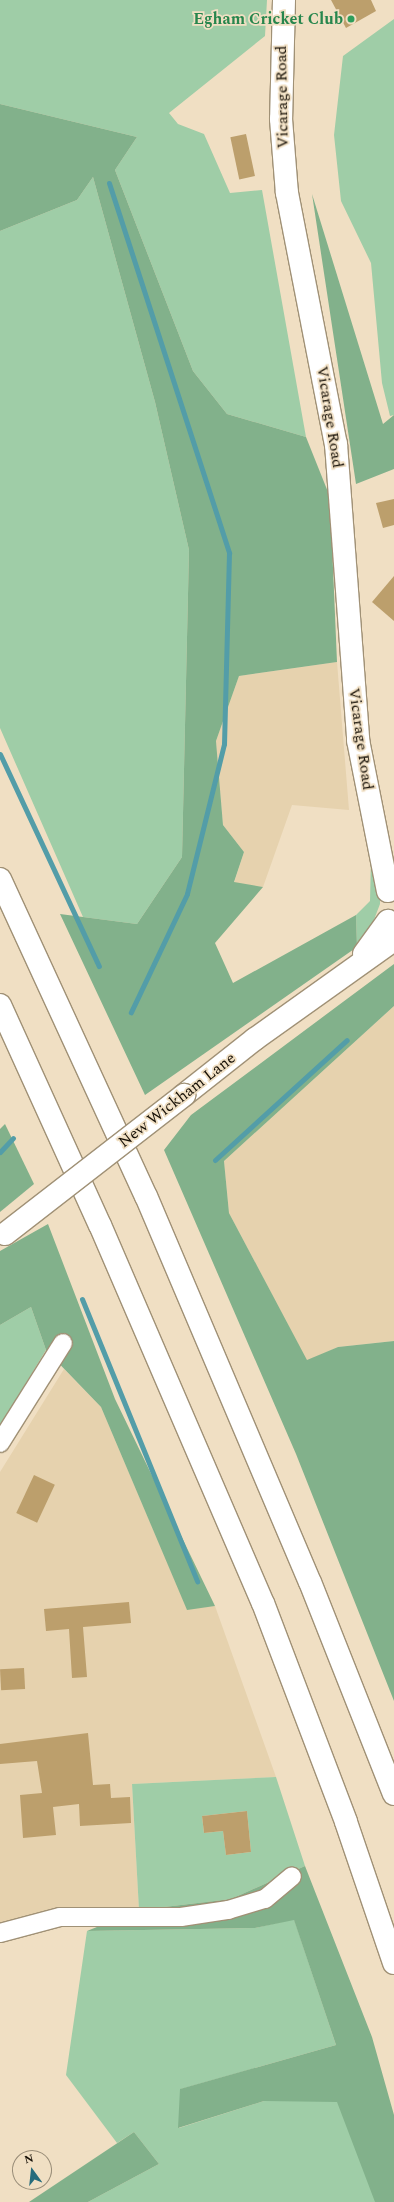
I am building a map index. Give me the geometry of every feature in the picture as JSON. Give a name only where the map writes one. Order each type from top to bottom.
[{"type":"main road","name":"Vicarage Road","points":[[284,0],[281,119],[287,193],[336,444],[358,740],[376,835],[391,889]]},
{"type":"main road","name":"Vicarage Road","points":[[376,835],[394,868]]},
{"type":"main road","points":[[0,879],[146,1196],[310,1582],[394,1794]]},
{"type":"main road","points":[[391,889],[382,910],[392,929]]},
{"type":"main road","name":"New Wickham Lane","points":[[3,1236],[184,1095],[356,965],[392,929]]},
{"type":"main road","points":[[0,1005],[100,1225],[263,1603],[346,1822],[394,1963]]},
{"type":"street","points":[[0,1443],[63,1343]]},
{"type":"street","points":[[0,1933],[60,1917],[181,1916],[228,1910],[265,1899],[292,1876]]},
{"type":"shaded area","points":[[337,662],[349,810],[292,805],[263,887],[234,883],[244,852],[223,825],[216,741],[239,676]]},
{"type":"shaded area","points":[[394,1006],[394,1341],[338,1347],[307,1361],[229,1213],[224,1161]]},
{"type":"shaded area","points":[[64,1369],[101,1407],[187,1609],[215,1606],[276,1777],[132,1784],[139,1910],[0,1925],[0,1472]]},
{"type":"green space","points":[[0,0],[267,0],[265,36],[169,113],[178,124],[204,134],[230,193],[262,190],[306,437],[227,414],[193,371],[115,170],[137,137],[0,104]]},
{"type":"green space","points":[[394,19],[394,415],[390,416],[382,383],[371,263],[341,201],[334,135],[343,56]]},
{"type":"green space","points":[[0,104],[137,137],[115,170],[193,371],[227,414],[306,437],[330,497],[337,662],[239,676],[216,741],[223,825],[244,852],[234,882],[263,887],[215,943],[233,983],[356,915],[357,947],[145,1095],[60,914],[137,924],[182,857],[189,550],[155,402],[93,177],[77,200],[0,231]]},
{"type":"green space","points":[[93,177],[155,402],[189,550],[182,857],[137,924],[83,917],[0,728],[0,231],[77,200]]},
{"type":"green space","points":[[312,194],[383,424],[394,415],[394,469],[356,484]]},
{"type":"green space","points":[[371,857],[380,876],[380,904],[372,925],[357,947],[356,915],[370,901]]},
{"type":"green space","points":[[394,964],[394,1006],[224,1161],[229,1213],[307,1360],[338,1347],[394,1341],[394,1701],[296,1454],[164,1150],[191,1115]]},
{"type":"green space","points":[[5,1124],[34,1184],[0,1212],[0,1129]]},
{"type":"green space","points":[[48,1224],[115,1399],[215,1606],[187,1610],[101,1407],[46,1350],[31,1307],[0,1325],[0,1251]]},
{"type":"green space","points":[[31,1307],[46,1350],[0,1426],[0,1325]]},
{"type":"green space","points":[[276,1777],[305,1866],[231,1899],[139,1910],[132,1784]],"holes":[[[247,1811],[251,1852],[226,1855],[223,1831],[204,1833],[202,1816]]]},
{"type":"green space","points":[[305,1866],[372,2037],[394,2115],[394,2202],[375,2202],[337,2102],[264,2101],[178,2128],[180,2089],[336,2045],[294,1920],[255,1928],[87,1931],[139,1910],[231,1899]]},
{"type":"green space","points":[[294,1919],[336,2045],[181,2089],[179,2128],[264,2101],[341,2098],[377,2202],[88,2202],[159,2164],[134,2132],[117,2143],[66,2075],[87,1931],[255,1928]]},
{"type":"green space","points":[[134,2132],[159,2164],[88,2202],[29,2202],[47,2190],[52,2190],[52,2187]]},
{"type":"building","name":"Egham Cricket Club","points":[[331,0],[371,0],[376,11],[346,28]]},
{"type":"building","points":[[246,134],[255,176],[239,179],[230,137]]},
{"type":"building","points":[[394,499],[394,525],[383,528],[376,503]]},
{"type":"building","points":[[394,576],[394,621],[372,602]]},
{"type":"building","points":[[34,1475],[55,1485],[37,1523],[16,1513]]},
{"type":"building","points":[[129,1602],[131,1623],[83,1627],[87,1677],[72,1678],[69,1629],[46,1631],[44,1609]]},
{"type":"building","points":[[24,1668],[25,1689],[1,1690],[0,1669]]},
{"type":"building","points":[[88,1733],[93,1785],[110,1784],[111,1798],[130,1797],[131,1823],[80,1826],[79,1804],[53,1807],[56,1835],[23,1838],[20,1795],[42,1793],[37,1761],[0,1764],[0,1744]]},
{"type":"building","points":[[247,1811],[251,1852],[226,1855],[223,1831],[204,1833],[202,1816]]},
{"type":"waterway","points":[[109,183],[229,553],[224,744],[187,894],[131,1012]]},
{"type":"waterway","points":[[0,754],[99,966]]},
{"type":"waterway","points":[[215,1160],[347,1040]]},
{"type":"waterway","points":[[0,1152],[13,1138]]},
{"type":"waterway","points":[[82,1299],[197,1581]]},
{"type":"place","name":"Egham Cricket Club","points":[[351,19]]}]
